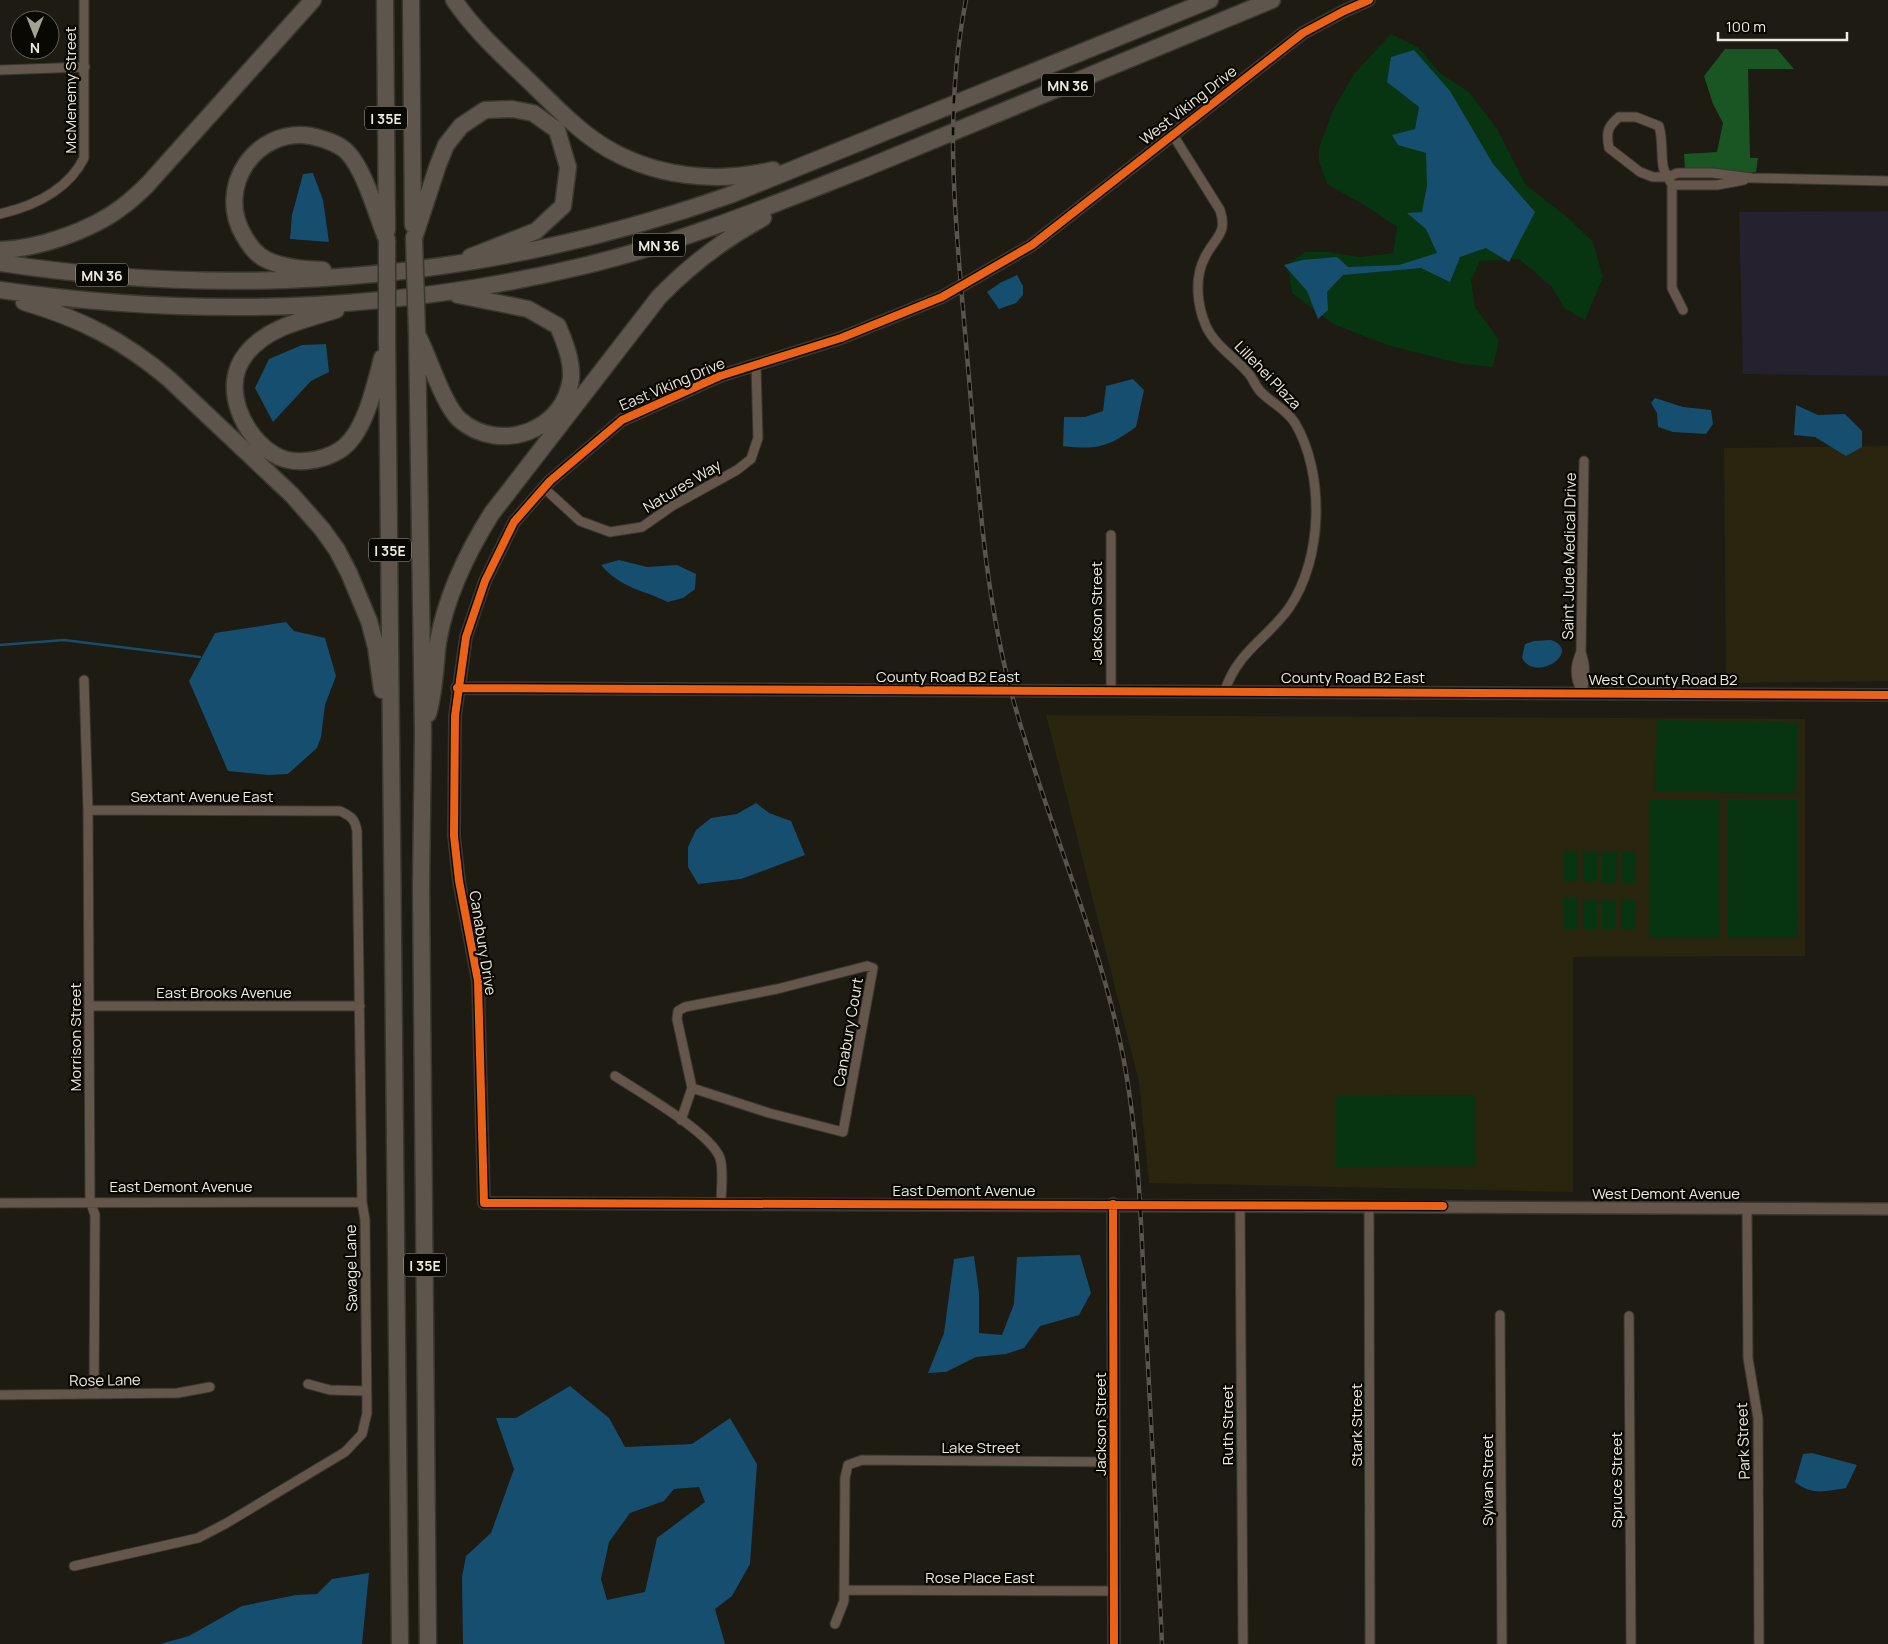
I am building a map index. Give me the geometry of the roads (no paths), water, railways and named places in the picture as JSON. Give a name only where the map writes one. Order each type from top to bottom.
[{"type":"highway","points":[[0,250],[17,249],[70,234],[122,208],[148,184],[313,0]]},
{"type":"highway","name":"I 35E","points":[[385,0],[400,1644]]},
{"type":"highway","name":"I 35E","points":[[411,0],[423,733],[421,886],[428,1644]]},
{"type":"highway","points":[[454,0],[482,36],[571,122],[600,144],[650,168],[688,175],[747,175],[771,171],[845,149]]},
{"type":"highway","name":"MN 36","points":[[0,263],[79,274],[191,281],[281,281],[370,275],[446,267],[529,253],[654,220],[730,195],[1210,0]]},
{"type":"highway","name":"MN 36","points":[[0,290],[83,300],[163,305],[248,307],[362,303],[446,293],[562,271],[664,244],[763,209],[1272,0]]},
{"type":"highway","points":[[414,234],[446,144],[461,126],[485,110],[512,109],[533,113],[557,130],[568,167],[563,206],[536,232],[491,247],[446,267]]},
{"type":"highway","points":[[370,275],[302,269],[281,265],[266,260],[253,251],[236,218],[233,203],[237,179],[244,163],[254,152],[281,137],[300,134],[331,142],[348,153],[359,169],[386,237]]},
{"type":"highway","points":[[423,733],[433,698],[438,641],[444,618],[461,571],[483,527],[659,297],[695,263],[740,231],[864,168]]},
{"type":"highway","points":[[417,335],[447,402],[460,419],[477,430],[506,438],[523,434],[536,429],[560,410],[566,396],[570,369],[568,352],[558,326],[543,316],[520,306],[446,293]]},
{"type":"highway","points":[[0,295],[74,318],[123,343],[169,378],[308,513],[336,550],[350,573],[369,622],[380,672],[392,761]]},
{"type":"highway","points":[[362,303],[275,330],[260,339],[244,355],[237,375],[235,396],[246,425],[266,449],[276,456],[296,462],[324,457],[341,449],[360,426],[370,404],[387,339]]},
{"type":"highway","points":[[429,1590],[435,1644]]},
{"type":"highway","points":[[394,1644],[401,1611]]},
{"type":"street","name":"McMenemy Street","points":[[0,214],[15,211],[50,195],[71,178],[84,158],[84,0]]},
{"type":"street","name":"West Viking Drive","points":[[1032,245],[1303,33],[1337,14],[1369,0]]},
{"type":"street","points":[[0,70],[85,68]]},
{"type":"street","points":[[1670,181],[1640,172],[1609,148],[1606,134],[1611,124],[1619,117],[1636,117],[1658,126],[1663,139],[1663,168],[1670,181],[1672,288],[1683,310]]},
{"type":"street","name":"Lillehei Plaza","points":[[1173,135],[1220,210],[1223,218],[1224,225],[1221,234],[1205,256],[1197,279],[1197,290],[1206,326],[1225,351],[1249,374],[1261,392],[1288,414],[1296,424],[1308,457],[1316,497],[1312,549],[1298,592],[1288,609],[1239,660],[1225,690]]},
{"type":"street","points":[[1670,181],[1677,173],[1713,173],[1752,178],[1888,181]]},
{"type":"street","name":"East Viking Drive","points":[[457,688],[466,638],[485,581],[514,522],[544,488],[622,420],[720,376],[841,338],[942,297],[1032,245]]},
{"type":"street","name":"Natures Way","points":[[544,488],[580,521],[610,532],[642,527],[672,506],[737,470],[751,459],[758,438],[756,365]]},
{"type":"street","name":"Saint Jude Medical Drive","points":[[1582,693],[1585,680],[1584,662],[1581,652],[1584,461]]},
{"type":"street","name":"Jackson Street","points":[[1111,535],[1111,691]]},
{"type":"street","name":"Morrison Street","points":[[84,680],[88,810],[90,1201],[95,1215],[94,1394]]},
{"type":"street","name":"County Road B2 East","points":[[457,688],[1438,692]]},
{"type":"street","name":"Canabury Drive","points":[[457,688],[454,836],[459,881],[478,981],[484,1203]]},
{"type":"street","name":"West County Road B2","points":[[1438,692],[1888,695]]},
{"type":"street","name":"Sextant Avenue East","points":[[88,810],[316,810]]},
{"type":"street","name":"Savage Lane","points":[[74,1566],[189,1540],[225,1524],[352,1447],[365,1425],[365,1220],[362,1202],[358,831],[356,822],[351,816],[340,811],[316,810]]},
{"type":"street","name":"Canabury Court","points":[[867,966],[873,968],[843,1132],[769,1113],[692,1088],[677,1019],[678,1012],[685,1007],[777,989],[867,966]]},
{"type":"street","name":"East Brooks Avenue","points":[[89,1006],[360,1006]]},
{"type":"street","points":[[615,1076],[681,1120],[711,1145],[720,1158],[721,1204]]},
{"type":"street","points":[[681,1120],[692,1088]]},
{"type":"street","name":"East Demont Avenue","points":[[0,1203],[90,1201],[362,1202]]},
{"type":"street","name":"East Demont Avenue","points":[[484,1203],[1443,1206]]},
{"type":"street","name":"Jackson Street","points":[[1113,1204],[1114,1644]]},
{"type":"street","name":"Ruth Street","points":[[1240,1205],[1243,1644]]},
{"type":"street","name":"Stark Street","points":[[1368,1206],[1370,1644]]},
{"type":"street","name":"West Demont Avenue","points":[[1443,1206],[1888,1209]]},
{"type":"street","name":"Park Street","points":[[1747,1209],[1748,1358],[1758,1418],[1759,1644]]},
{"type":"street","name":"Sylvan Street","points":[[1500,1315],[1502,1644]]},
{"type":"street","name":"Spruce Street","points":[[1629,1316],[1631,1644]]},
{"type":"street","points":[[308,1384],[330,1390],[366,1391]]},
{"type":"street","name":"Rose Lane","points":[[0,1395],[178,1393],[210,1387]]},
{"type":"street","name":"Lake Street","points":[[844,1590],[845,1478],[848,1465],[862,1460],[1114,1462]]},
{"type":"street","points":[[835,1624],[842,1610],[844,1590]]},
{"type":"street","name":"Rose Place East","points":[[844,1590],[1114,1591]]},
{"type":"water","points":[[1414,50],[1450,91],[1493,164],[1535,212],[1509,262],[1486,248],[1460,257],[1450,282],[1421,268],[1343,275],[1327,292],[1328,310],[1318,319],[1307,291],[1284,265],[1302,260],[1337,257],[1348,267],[1399,265],[1437,253],[1426,229],[1407,213],[1422,212],[1427,186],[1426,153],[1398,145],[1392,135],[1415,129],[1419,107],[1387,82],[1391,57]]},
{"type":"water","points":[[313,173],[323,200],[329,242],[290,239],[292,215],[303,174]]},
{"type":"water","points":[[1017,275],[1023,286],[1023,295],[1016,303],[999,309],[987,292]]},
{"type":"water","points":[[326,344],[329,372],[311,381],[273,422],[255,388],[269,359],[302,345]]},
{"type":"water","points":[[1133,379],[1144,390],[1136,427],[1118,439],[1102,446],[1085,448],[1063,446],[1064,417],[1085,417],[1103,411],[1106,386]]},
{"type":"water","points":[[1655,398],[1683,407],[1711,410],[1713,424],[1706,434],[1673,432],[1658,427],[1657,413],[1651,403]]},
{"type":"water","points":[[1796,405],[1818,415],[1845,414],[1862,431],[1862,447],[1846,456],[1815,437],[1794,435]]},
{"type":"water","points":[[619,560],[647,567],[677,565],[696,574],[695,589],[683,598],[668,602],[624,584],[601,565]]},
{"type":"water","points":[[286,622],[294,631],[325,638],[336,676],[325,705],[321,737],[317,748],[288,774],[268,775],[228,771],[189,681],[215,633]]},
{"type":"water","points":[[1551,640],[1560,645],[1562,651],[1560,657],[1554,663],[1546,667],[1537,668],[1529,665],[1522,658],[1525,644],[1534,641]]},
{"type":"water","points":[[756,803],[769,813],[791,821],[805,855],[741,879],[698,884],[688,867],[688,847],[696,830],[711,818],[737,814]]},
{"type":"water","points":[[1080,1255],[1091,1293],[1079,1315],[1040,1326],[1024,1348],[1006,1354],[976,1357],[946,1372],[928,1373],[944,1333],[954,1259],[974,1256],[979,1293],[979,1333],[1002,1335],[1014,1304],[1017,1257]]},
{"type":"water","points":[[570,1386],[609,1418],[625,1447],[692,1444],[730,1418],[757,1464],[750,1564],[732,1596],[715,1609],[725,1644],[463,1644],[462,1577],[466,1556],[491,1533],[514,1469],[496,1418],[516,1418]],"holes":[[[699,1487],[705,1502],[657,1538],[645,1592],[607,1600],[601,1579],[609,1542],[630,1513],[664,1501],[674,1489]]]},
{"type":"water","points":[[1812,1453],[1857,1465],[1846,1488],[1814,1491],[1795,1482],[1803,1454]]},
{"type":"water","points":[[369,1573],[362,1644],[160,1644],[189,1636],[242,1606],[296,1595],[317,1594],[332,1579]]},
{"type":"waterway","points":[[0,645],[64,640],[200,657]]},
{"type":"railway","points":[[966,0],[958,47],[954,92],[954,184],[956,229],[988,576],[1003,658],[1013,699],[1040,787],[1099,962],[1122,1051],[1128,1083],[1136,1147],[1140,1212],[1162,1644]]}]
